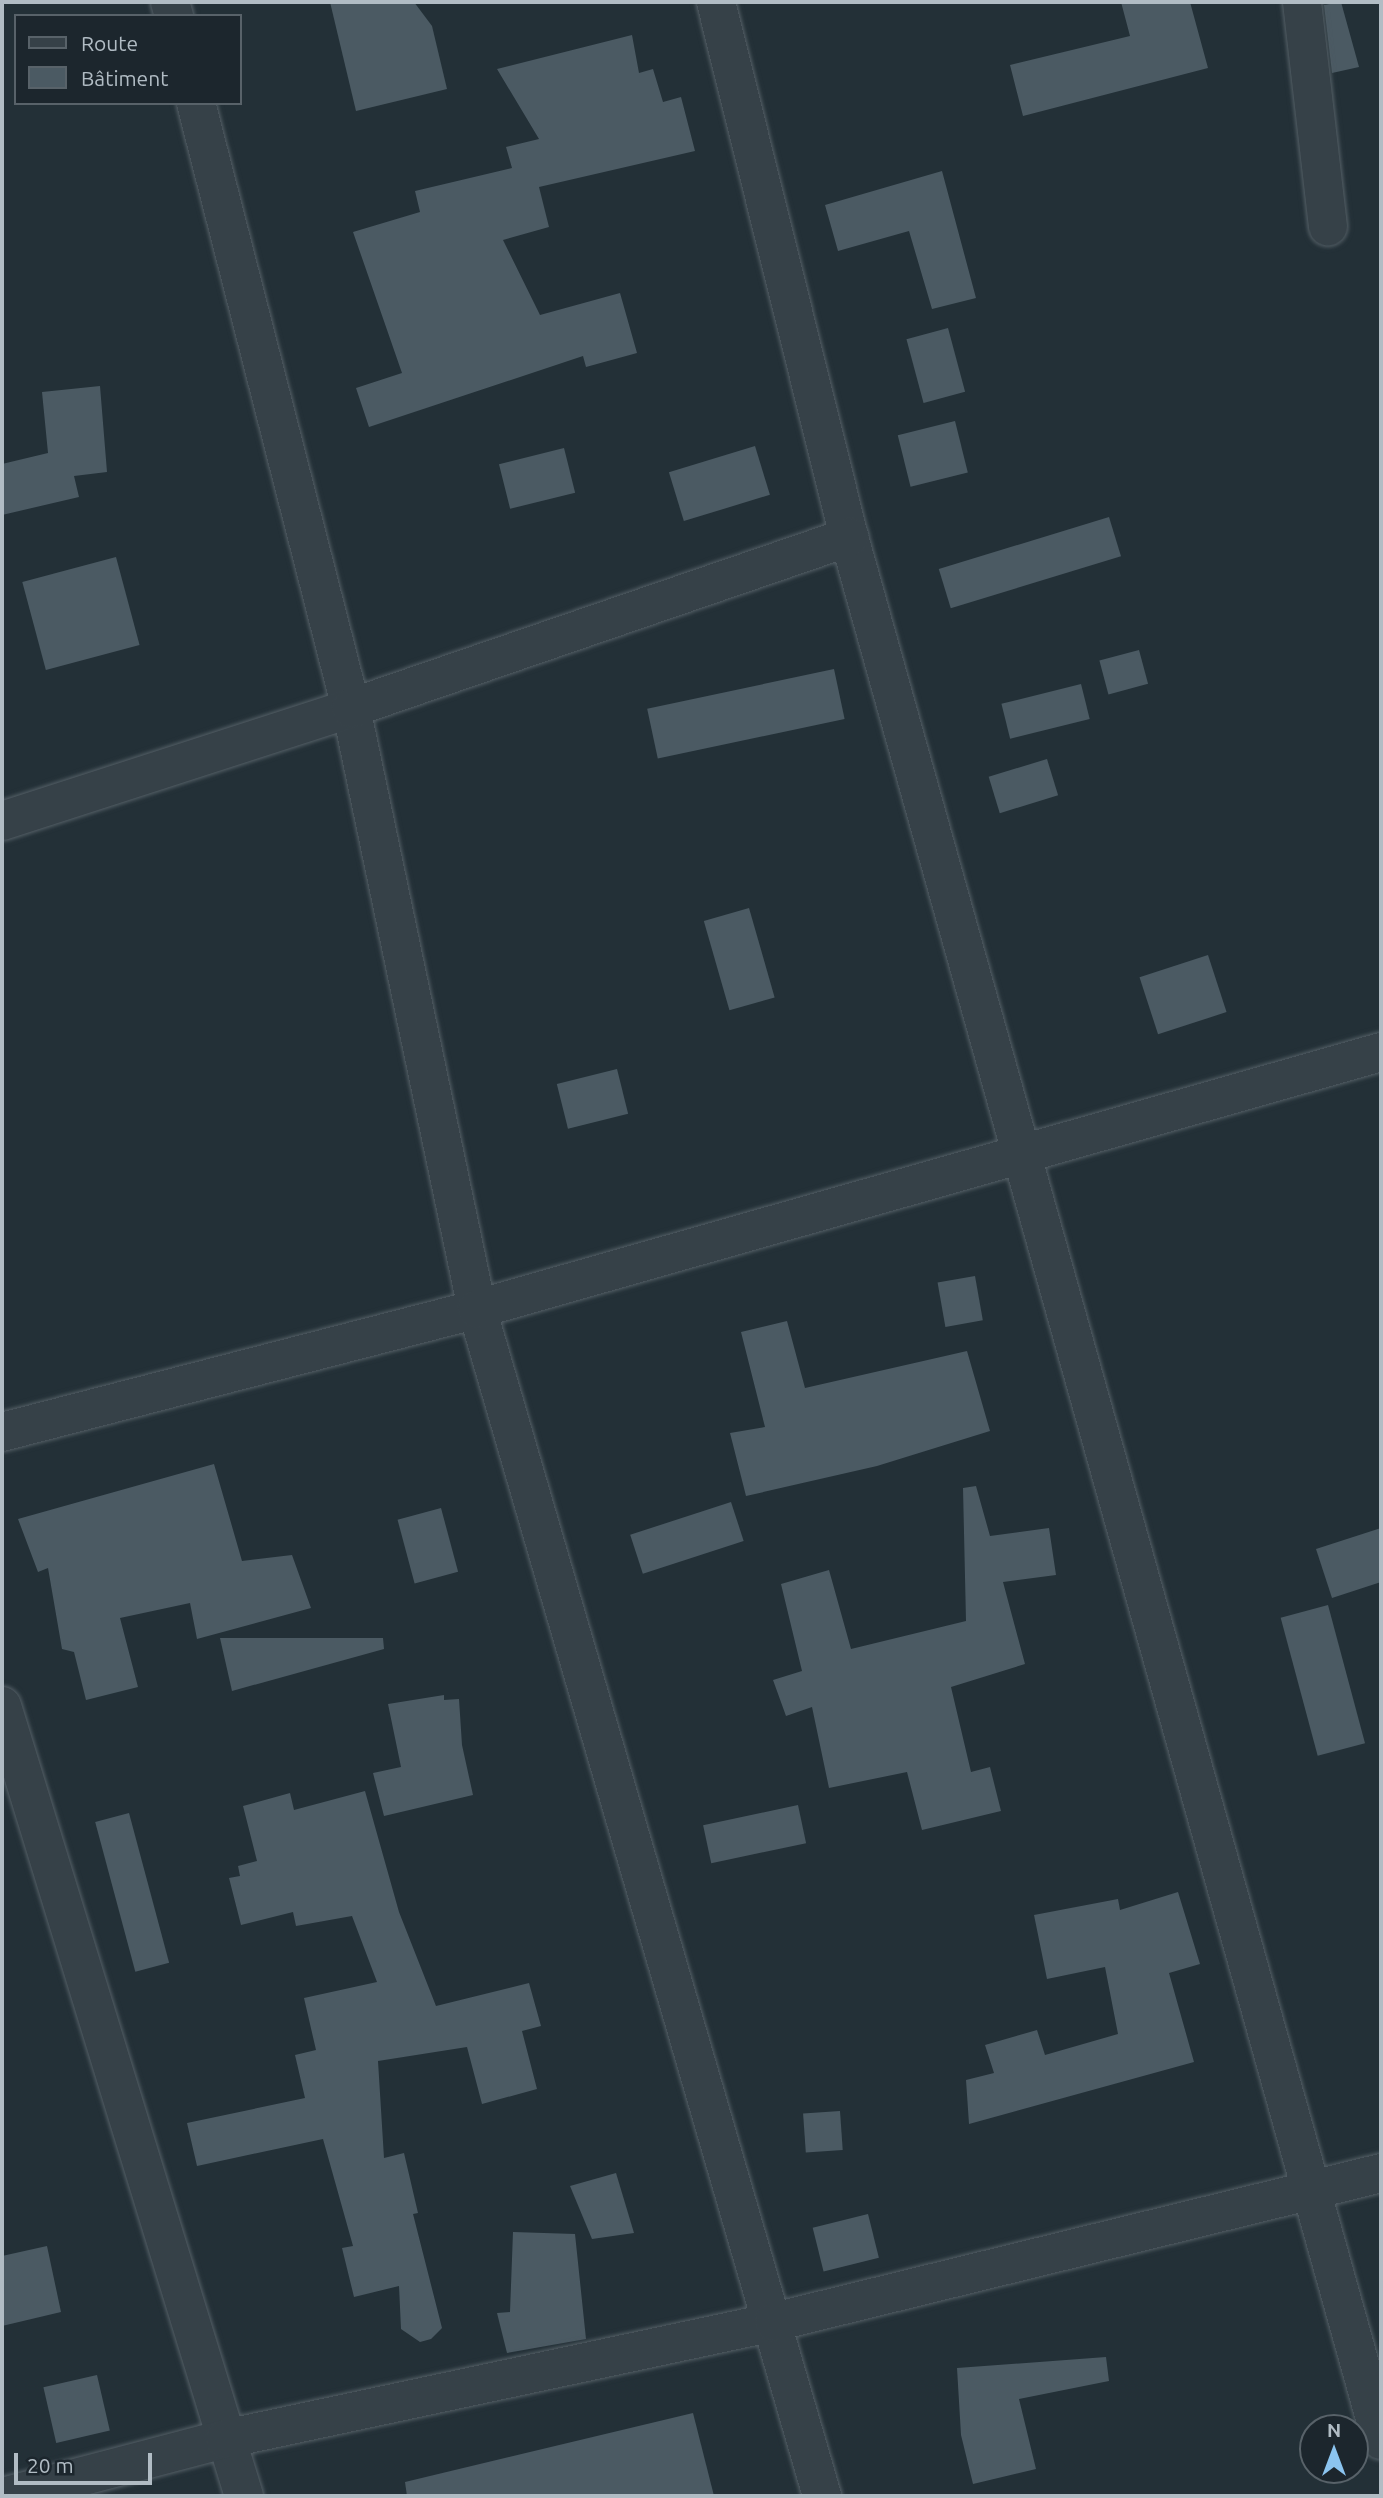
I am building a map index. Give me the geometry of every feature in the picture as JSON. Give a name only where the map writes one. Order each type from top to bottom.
[{"type":"street","points":[[716,2],[849,537],[1025,1154],[1308,2192],[1381,2440]]},
{"type":"street","points":[[1301,2],[1328,227]]},
{"type":"street","points":[[198,105],[351,708],[477,1309],[774,2322],[822,2496]]},
{"type":"street","points":[[2,821],[351,708],[849,537]]},
{"type":"street","points":[[2,1433],[477,1309],[1381,1052]]},
{"type":"street","points":[[2,1706],[244,2496]]},
{"type":"street","points":[[7,2496],[225,2439],[774,2322],[1381,2173]]},
{"type":"building","points":[[330,2],[414,2],[432,26],[447,89],[356,111]]},
{"type":"building","points":[[1121,2],[1190,2],[1208,68],[1023,116],[1010,65],[1130,36]]},
{"type":"building","points":[[1341,2],[1359,67],[1332,73],[1324,5]]},
{"type":"building","points":[[632,35],[639,73],[653,69],[663,102],[681,97],[695,151],[539,187],[549,227],[503,240],[540,315],[620,293],[637,353],[586,367],[583,356],[369,427],[356,388],[402,373],[353,232],[420,212],[415,191],[512,168],[506,147],[539,139],[497,69]]},
{"type":"building","points":[[942,171],[976,298],[932,309],[909,231],[838,251],[825,205]]},
{"type":"building","points":[[948,328],[965,392],[924,403],[906,339]]},
{"type":"building","points":[[100,386],[107,472],[74,476],[79,497],[2,515],[2,464],[48,453],[42,392]]},
{"type":"building","points":[[955,421],[968,472],[911,487],[898,435]]},
{"type":"building","points":[[755,446],[770,495],[684,521],[669,472]]},
{"type":"building","points":[[564,448],[575,493],[510,509],[499,464]]},
{"type":"building","points":[[1109,517],[1121,556],[951,608],[939,569]]},
{"type":"building","points":[[116,557],[140,645],[46,670],[22,582]]},
{"type":"building","points":[[1139,650],[1148,684],[1108,694],[1099,661]]},
{"type":"building","points":[[834,669],[845,719],[658,759],[647,709]]},
{"type":"building","points":[[1081,684],[1090,719],[1010,739],[1001,704]]},
{"type":"building","points":[[1047,759],[1058,795],[1000,813],[989,777]]},
{"type":"building","points":[[749,908],[775,997],[729,1010],[704,921]]},
{"type":"building","points":[[1208,955],[1227,1012],[1158,1034],[1140,977]]},
{"type":"building","points":[[617,1069],[628,1114],[568,1129],[557,1084]]},
{"type":"building","points":[[975,1276],[983,1320],[945,1327],[938,1283]]},
{"type":"building","points":[[787,1321],[805,1388],[967,1351],[990,1431],[877,1466],[746,1496],[730,1433],[765,1427],[741,1332]]},
{"type":"building","points":[[214,1464],[242,1561],[292,1555],[311,1608],[197,1639],[190,1603],[120,1618],[138,1687],[86,1700],[74,1652],[62,1649],[48,1568],[38,1572],[18,1519]]},
{"type":"building","points":[[976,1486],[990,1536],[1049,1528],[1056,1575],[1003,1582],[1025,1664],[951,1687],[971,1772],[990,1767],[1001,1811],[922,1830],[907,1772],[829,1788],[812,1707],[786,1716],[773,1680],[802,1671],[781,1584],[829,1570],[851,1649],[966,1621],[963,1488]]},
{"type":"building","points":[[731,1502],[744,1541],[643,1574],[630,1535]]},
{"type":"building","points":[[441,1508],[458,1572],[415,1583],[398,1520]]},
{"type":"building","points":[[1381,1528],[1381,1582],[1332,1598],[1316,1549]]},
{"type":"building","points":[[1328,1605],[1365,1743],[1318,1756],[1281,1618]]},
{"type":"building","points":[[220,1638],[383,1638],[384,1649],[232,1691]]},
{"type":"building","points":[[444,1695],[444,1700],[459,1699],[462,1745],[473,1795],[384,1816],[373,1773],[401,1767],[388,1704]]},
{"type":"building","points":[[365,1791],[399,1912],[436,2006],[529,1983],[541,2026],[522,2031],[537,2089],[482,2104],[467,2047],[378,2061],[384,2158],[404,2153],[418,2213],[413,2214],[442,2328],[431,2339],[420,2342],[401,2329],[399,2286],[354,2297],[342,2248],[353,2246],[323,2139],[197,2166],[187,2123],[305,2098],[295,2055],[316,2050],[304,1998],[377,1982],[352,1916],[296,1926],[293,1912],[241,1925],[229,1878],[240,1876],[238,1866],[257,1861],[243,1806],[290,1793],[294,1810]]},
{"type":"building","points":[[798,1805],[806,1843],[711,1863],[703,1825]]},
{"type":"building","points":[[129,1813],[169,1963],[135,1972],[95,1822]]},
{"type":"building","points":[[1178,1892],[1200,1964],[1169,1973],[1194,2062],[969,2124],[966,2080],[994,2073],[985,2045],[1037,2030],[1045,2055],[1118,2034],[1105,1967],[1047,1979],[1034,1915],[1118,1899],[1120,1910]]},
{"type":"building","points":[[840,2111],[843,2150],[806,2152],[803,2114]]},
{"type":"building","points":[[616,2173],[634,2233],[592,2239],[570,2186]]},
{"type":"building","points":[[868,2214],[879,2258],[824,2271],[813,2228]]},
{"type":"building","points":[[513,2232],[575,2234],[586,2339],[507,2353],[497,2313],[510,2312]]},
{"type":"building","points":[[47,2246],[61,2312],[2,2326],[2,2256]]},
{"type":"building","points":[[1106,2357],[1109,2381],[1019,2399],[1036,2469],[973,2484],[961,2435],[957,2368]]},
{"type":"building","points":[[97,2375],[110,2431],[56,2443],[43,2387]]},
{"type":"building","points":[[693,2413],[714,2496],[407,2496],[405,2482]]}]
